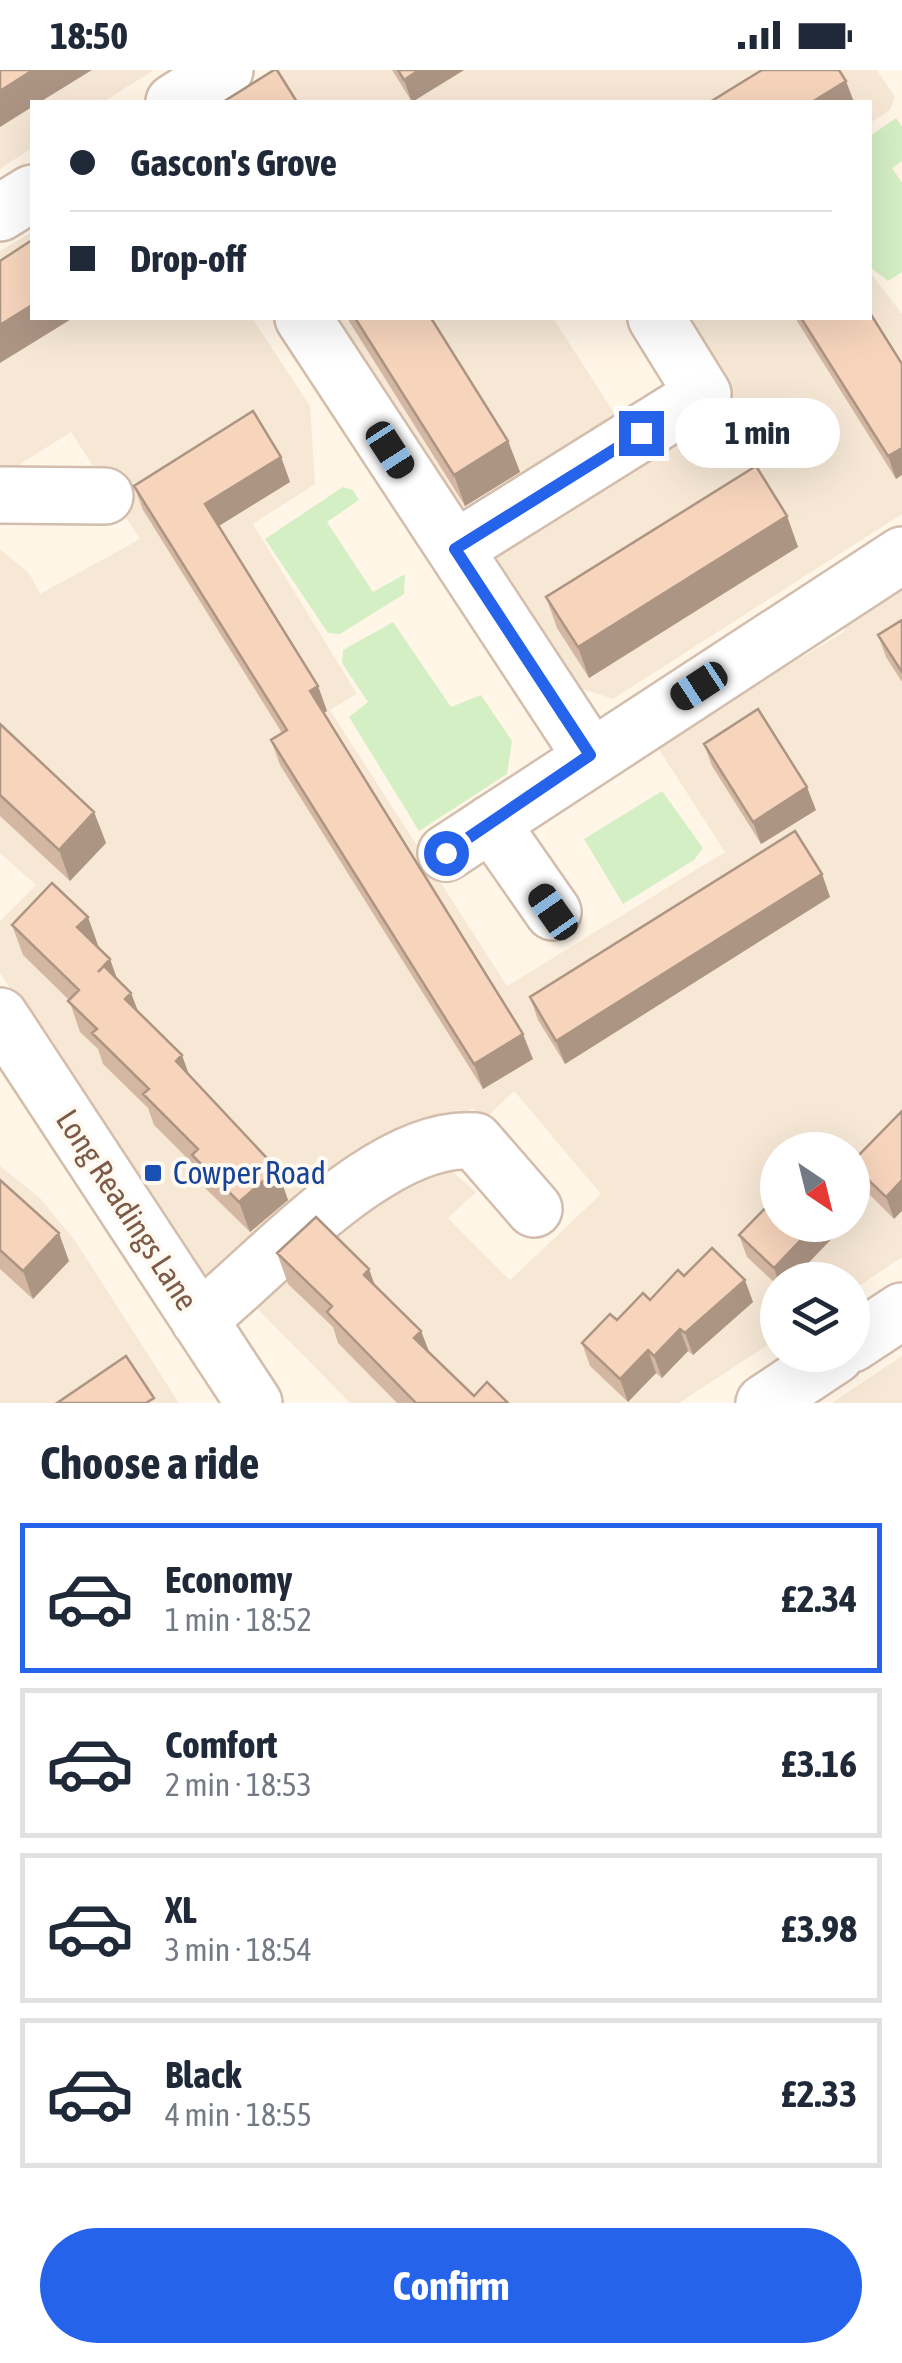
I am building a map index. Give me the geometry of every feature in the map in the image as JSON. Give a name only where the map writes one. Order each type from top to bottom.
[{"type":"street","points":[[177,100],[225,70]]},
{"type":"street","points":[[0,214],[30,194]]},
{"type":"street","points":[[304,320],[590,755]]},
{"type":"street","points":[[455,549],[703,394],[657,320]]},
{"type":"street","points":[[0,496],[105,496]]},
{"type":"street","points":[[446,853],[590,755],[902,555]]},
{"type":"street","points":[[491,823],[553,912]]},
{"type":"street","name":"Long Readings Lane","points":[[0,1016],[254,1403]]},
{"type":"street","points":[[199,1320],[352,1186],[448,1139],[475,1141],[534,1208]]},
{"type":"street","points":[[870,1332],[902,1311]]},
{"type":"street","points":[[764,1403],[810,1372]]},
{"type":"shaded area","points":[[0,70],[154,70],[106,100],[30,100],[30,149],[0,169]]},
{"type":"shaded area","points":[[278,70],[877,70],[895,97],[890,110],[872,122],[872,100],[230,100]]},
{"type":"shaded area","points":[[30,233],[30,320],[253,320],[310,406],[315,484],[253,524],[357,694],[330,710],[507,986],[725,852],[660,751],[660,742],[844,632],[846,620],[902,585],[902,1257],[870,1279],[870,1262],[760,1262],[760,1350],[679,1403],[350,1403],[242,1293],[435,1157],[476,1192],[448,1218],[510,1280],[601,1194],[514,1091],[483,1121],[473,1108],[379,1148],[203,1281],[0,973],[0,921],[36,885],[0,853],[0,549],[29,573],[40,594],[140,539],[71,432],[0,477],[0,251]]},
{"type":"shaded area","points":[[872,275],[902,314],[902,514],[613,699],[555,680],[483,546],[717,395],[677,320],[872,320]]},
{"type":"shaded area","points":[[324,320],[554,320],[622,425],[467,524]]},
{"type":"shaded area","points":[[0,1166],[40,1198],[76,1242],[179,1403],[0,1403]]},
{"type":"shaded area","points":[[902,1356],[902,1403],[832,1403]]},
{"type":"green space","points":[[896,118],[902,127],[902,161],[892,168],[902,183],[902,272],[888,281],[872,269],[872,135]]},
{"type":"green space","points":[[343,487],[353,490],[359,500],[327,522],[373,592],[405,574],[404,594],[340,634],[328,633],[265,539]]},
{"type":"green space","points":[[393,622],[451,707],[481,695],[512,741],[507,774],[419,831],[349,717],[368,702],[342,663],[343,650]]},
{"type":"green space","points":[[662,791],[703,848],[694,860],[623,904],[584,839]]},
{"type":"building","points":[[0,70],[33,70],[0,91]]},
{"type":"building","points":[[277,70],[296,100],[226,100]]},
{"type":"building","points":[[398,70],[419,70],[404,80]]},
{"type":"building","points":[[762,70],[839,70],[846,81],[815,100],[713,100]]},
{"type":"building","points":[[30,241],[30,306],[0,325],[0,261]]},
{"type":"building","points":[[872,316],[902,364],[902,448],[888,456],[802,320],[872,320]]},
{"type":"building","points":[[356,320],[432,320],[508,441],[454,475]]},
{"type":"building","points":[[253,411],[281,457],[205,504],[318,686],[310,691],[523,1034],[474,1064],[271,740],[287,730],[134,486]]},
{"type":"building","points":[[756,466],[787,516],[578,647],[546,597]]},
{"type":"building","points":[[902,620],[902,672],[878,635]]},
{"type":"building","points":[[758,709],[807,787],[753,822],[704,744]]},
{"type":"building","points":[[0,724],[94,812],[59,850],[0,795]]},
{"type":"building","points":[[795,831],[822,874],[556,1041],[530,997]]},
{"type":"building","points":[[52,883],[88,917],[77,927],[110,959],[98,972],[104,966],[131,993],[125,999],[182,1055],[176,1061],[277,1169],[239,1202],[192,1155],[198,1149],[143,1094],[149,1089],[92,1033],[97,1029],[68,1001],[79,990],[12,925]]},
{"type":"building","points":[[902,1111],[902,1180],[886,1197],[870,1181],[870,1144]]},
{"type":"building","points":[[0,1180],[59,1233],[23,1271],[0,1250]]},
{"type":"building","points":[[760,1213],[760,1242],[799,1242],[780,1262],[768,1262],[739,1235]]},
{"type":"building","points":[[316,1217],[369,1269],[364,1275],[421,1331],[414,1338],[474,1396],[487,1382],[508,1403],[416,1403],[327,1312],[332,1306],[277,1253]]},
{"type":"building","points":[[712,1248],[745,1280],[685,1333],[680,1329],[654,1356],[648,1350],[620,1379],[582,1343],[610,1314],[617,1320],[643,1293],[650,1300],[678,1270],[684,1276]]},
{"type":"building","points":[[126,1356],[154,1398],[146,1403],[57,1403]]},
{"type":"place","name":"Cowper Road","points":[[153,1173]]},
{"type":"route","points":[[446,853],[590,755],[455,549],[641,433]]}]
